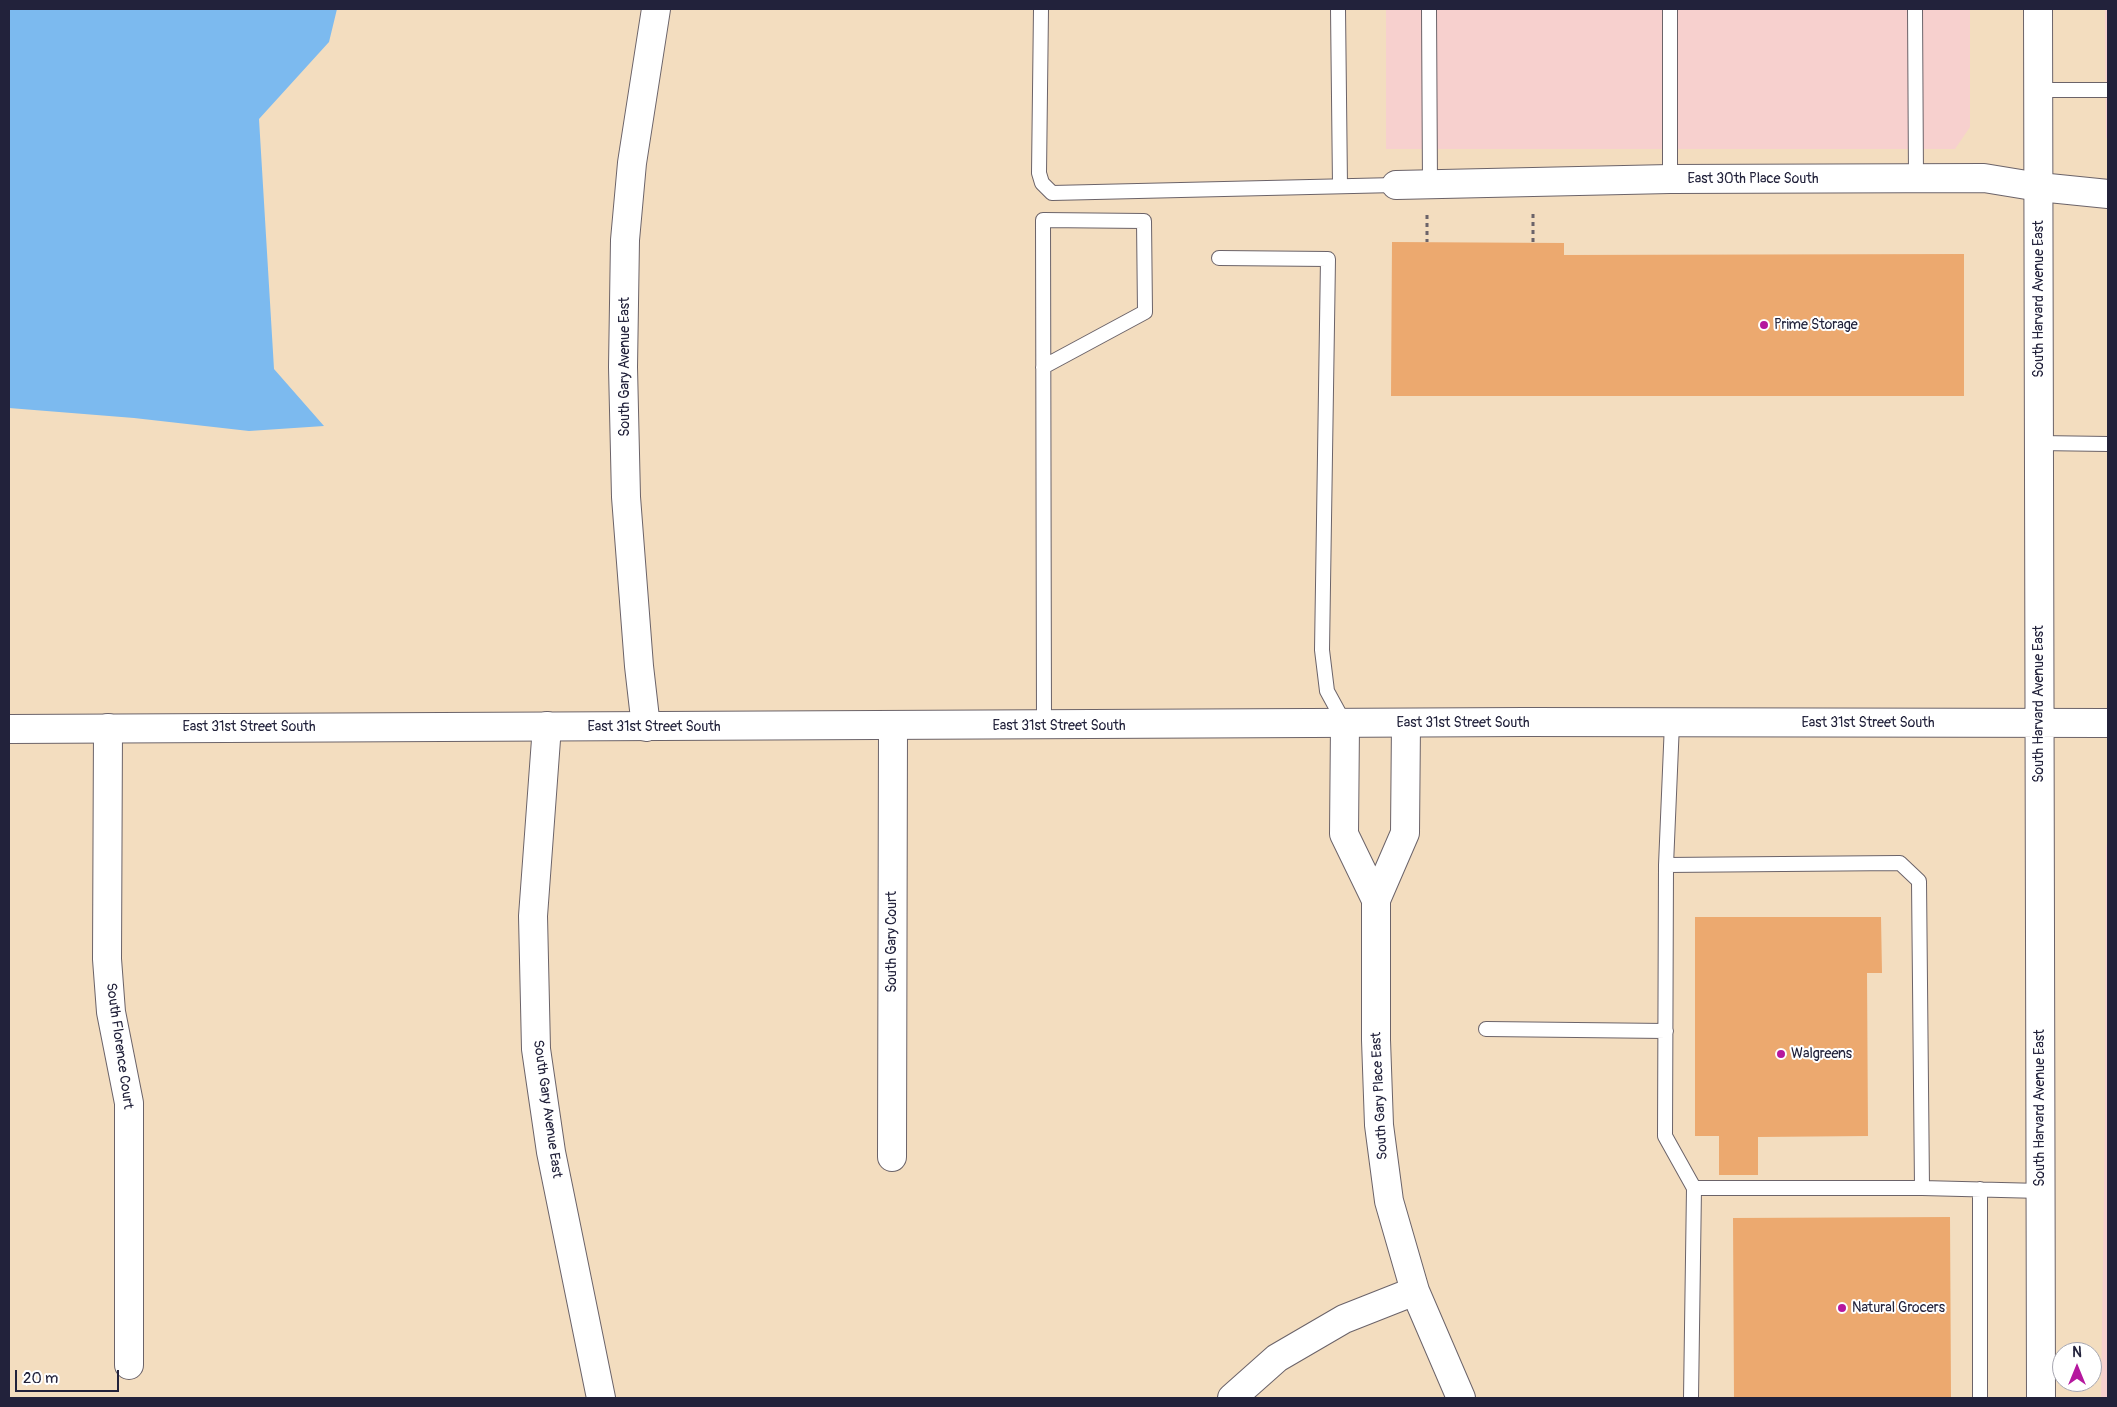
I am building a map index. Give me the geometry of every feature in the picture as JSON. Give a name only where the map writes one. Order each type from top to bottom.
[{"type":"street","name":"South Gary Avenue East","points":[[646,727],[639,666],[626,497],[623,366],[626,240],[632,163],[656,9]]},
{"type":"street","name":"South Harvard Avenue East","points":[[2038,9],[2041,1398]]},
{"type":"street","name":"East 30th Place South","points":[[1396,185],[1670,179],[1984,178],[2039,188],[2108,194]]},
{"type":"street","name":"East 31st Street South","points":[[9,729],[1406,723],[2108,723]]},
{"type":"street","name":"South Gary Place East","points":[[1406,723],[1405,833],[1376,900],[1376,1040],[1379,1125],[1389,1201],[1415,1291],[1461,1398]]},
{"type":"street","name":"South Gary Place East","points":[[1345,724],[1344,834],[1376,900]]},
{"type":"street","name":"South Gary Avenue East","points":[[546,726],[533,916],[536,1049],[551,1152],[600,1398]]},
{"type":"street","name":"South Gary Court","points":[[892,1157],[893,726]]},
{"type":"street","name":"South Florence Court","points":[[108,728],[107,959],[111,1012],[129,1103],[129,1365]]},
{"type":"street","points":[[1232,1398],[1278,1358],[1344,1319],[1415,1291]]},
{"type":"lane","points":[[1041,9],[1039,173],[1042,184],[1052,193],[1396,185]]},
{"type":"lane","points":[[1338,9],[1340,186]]},
{"type":"lane","points":[[1429,9],[1430,185]]},
{"type":"lane","points":[[1670,9],[1670,179]]},
{"type":"lane","points":[[1915,9],[1916,178]]},
{"type":"lane","points":[[2038,90],[2108,90]]},
{"type":"lane","points":[[1044,367],[1145,312],[1144,222],[1043,220],[1044,726]]},
{"type":"lane","points":[[1219,258],[1328,260],[1322,650],[1327,691],[1345,724]]},
{"type":"lane","points":[[2039,443],[2108,444]]},
{"type":"lane","points":[[1672,723],[1666,865],[1665,1136],[1694,1188],[1691,1398]]},
{"type":"lane","points":[[1666,865],[1900,863],[1919,881],[1922,1188]]},
{"type":"lane","points":[[1486,1029],[1666,1031]]},
{"type":"lane","points":[[1694,1188],[1922,1188],[2041,1191]]},
{"type":"lane","points":[[1980,1189],[1980,1398]]},
{"type":"path","points":[[1533,213],[1533,243]]},
{"type":"path","points":[[1427,214],[1427,242]]},
{"type":"shaded area","points":[[1386,9],[1970,9],[1970,127],[1955,149],[1386,149]]},
{"type":"shaded area","points":[[2105,9],[2108,9],[2108,140],[2106,137]]},
{"type":"shaded area","points":[[2108,836],[2108,1398],[2101,1398],[2105,1119],[2106,848]]},
{"type":"water","points":[[9,9],[337,9],[329,42],[259,119],[274,369],[324,426],[249,431],[134,418],[9,408]]},
{"type":"building","name":"Prime Storage","points":[[1392,242],[1564,243],[1564,255],[1964,254],[1964,396],[1391,396]]},
{"type":"building","name":"Walgreens","points":[[1695,917],[1881,917],[1882,973],[1867,973],[1868,1136],[1758,1137],[1758,1175],[1719,1175],[1719,1136],[1695,1136]]},
{"type":"building","name":"Natural Grocers","points":[[1950,1217],[1951,1398],[1734,1398],[1733,1218]]},
{"type":"place","name":"Prime Storage","points":[[1764,325]]},
{"type":"place","name":"Walgreens","points":[[1781,1054]]},
{"type":"place","name":"Natural Grocers","points":[[1842,1308]]}]
